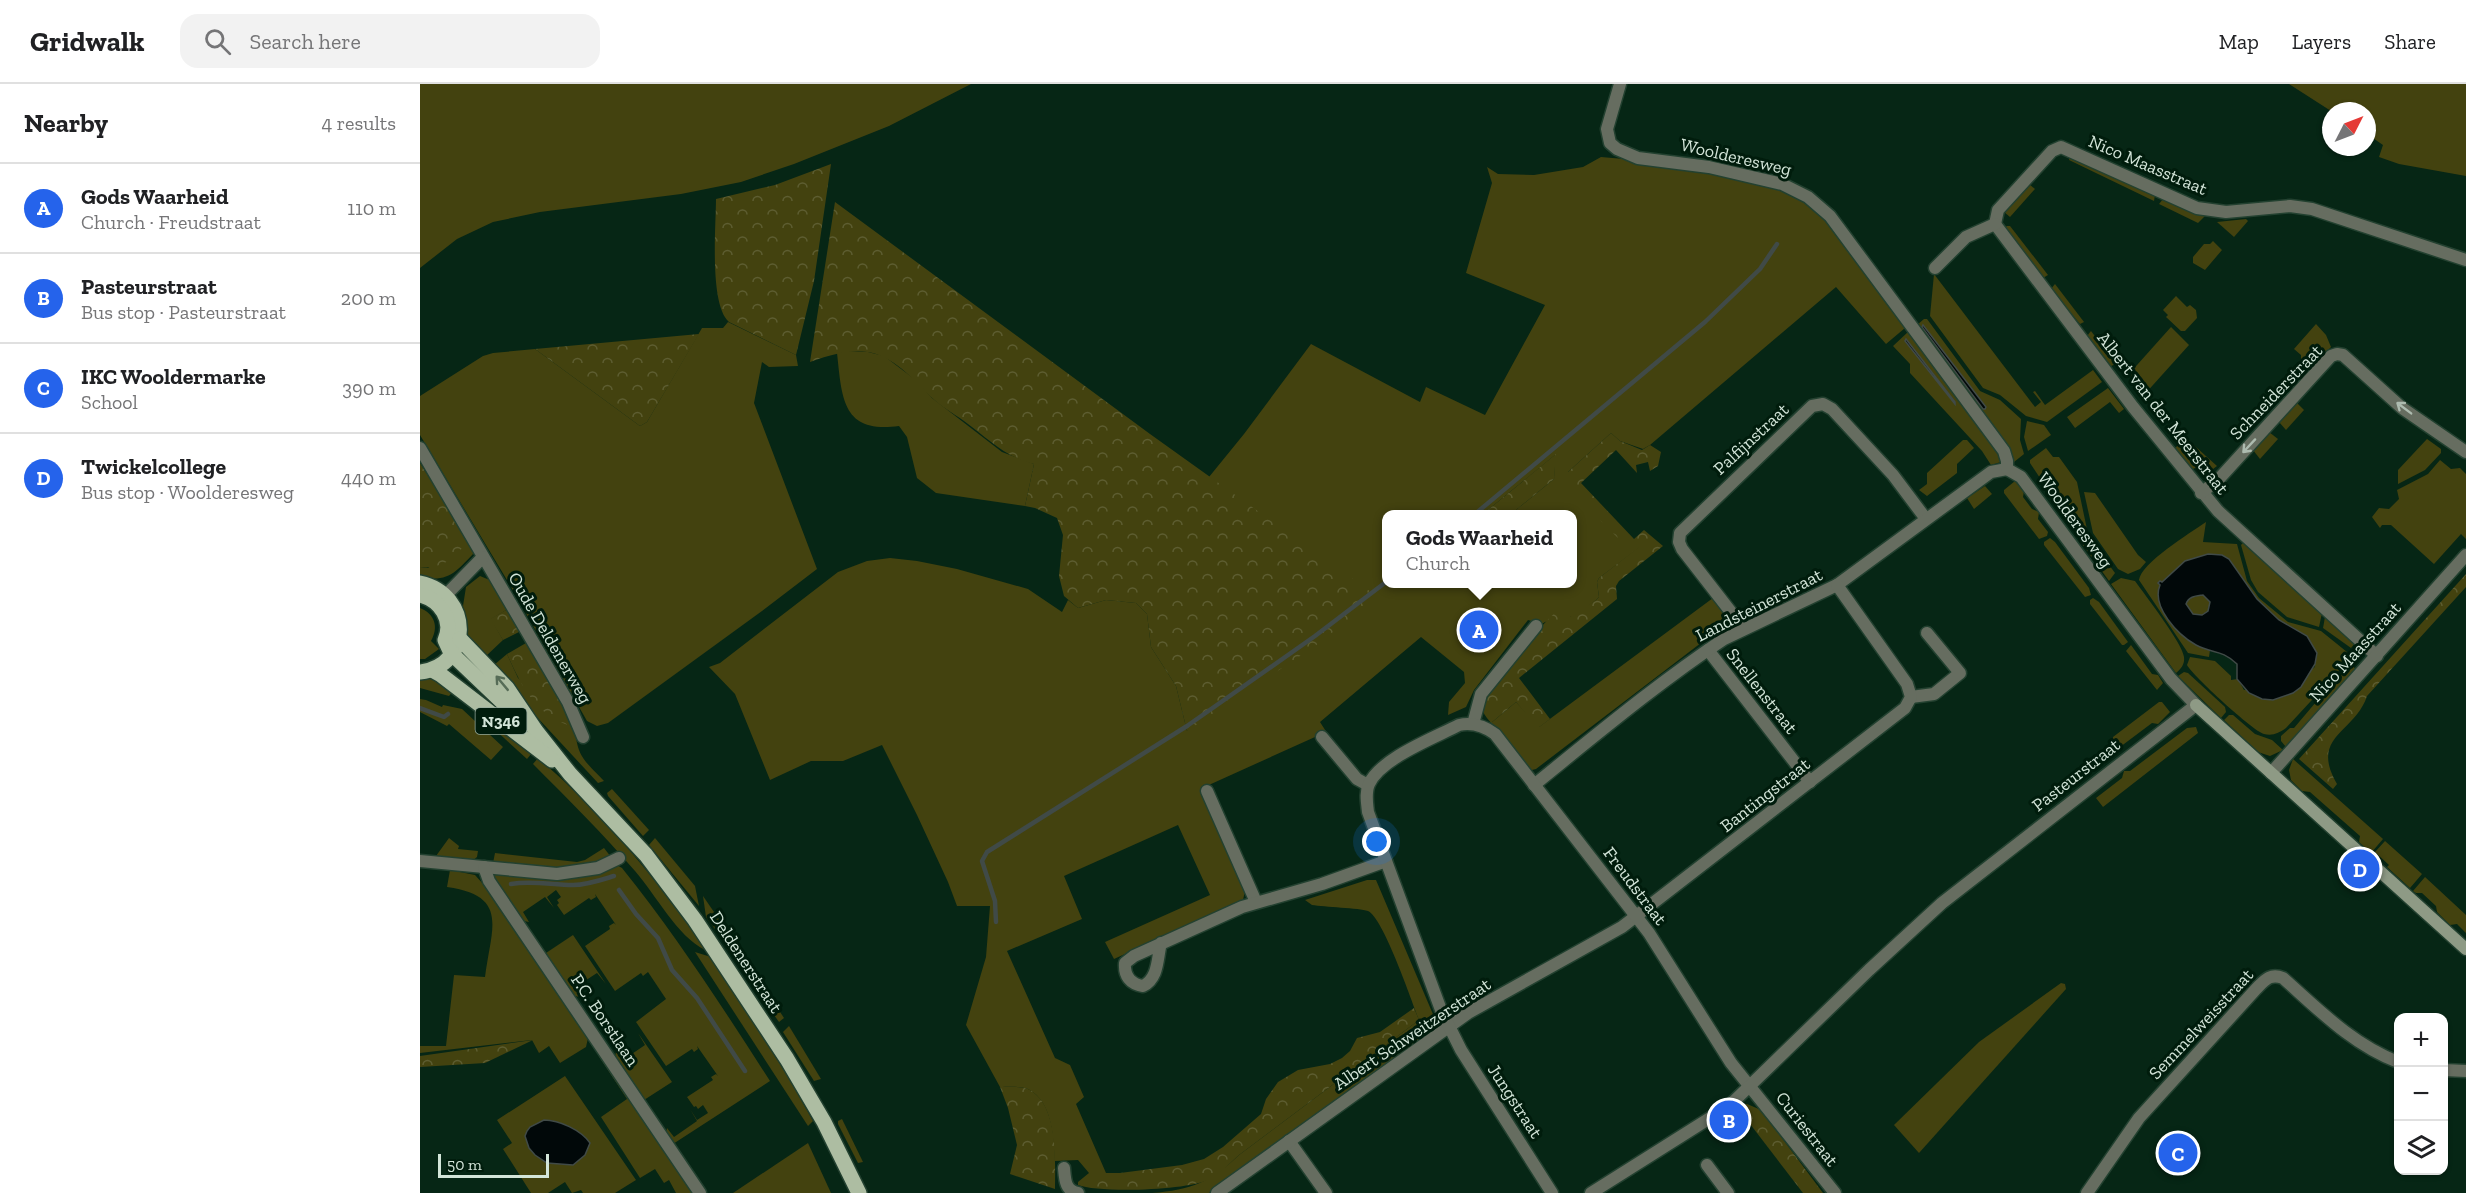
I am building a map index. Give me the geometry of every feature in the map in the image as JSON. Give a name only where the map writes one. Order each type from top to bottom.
[{"type":"main road","points":[[420,583],[432,586],[433,597],[445,614],[448,631],[445,640],[451,653]]},
{"type":"main road","points":[[433,597],[458,614],[460,639]]},
{"type":"main road","name":"N346","points":[[426,671],[451,653],[460,639]]},
{"type":"main road","name":"Deldenerstraat","points":[[460,639],[507,688],[536,731],[570,774],[646,855],[695,920],[787,1059],[824,1122],[859,1193]]},
{"type":"main road","name":"Deldenerstraat","points":[[451,653],[522,722],[536,731]]},
{"type":"main road","name":"Deldenerstraat","points":[[426,671],[441,675],[570,774]]},
{"type":"street","name":"Woolderesweg","points":[[1620,84],[1607,129],[1610,142],[1617,149],[1638,158],[1689,163],[1782,184],[1808,197],[1830,216],[2004,451],[2007,469],[2021,477],[2171,679],[2196,705],[2466,949]]},
{"type":"street","name":"Nico Maasstraat","points":[[1995,224],[1998,210],[2052,151],[2061,147],[2197,208],[2226,212],[2290,206],[2312,209],[2466,260]]},
{"type":"street","points":[[1935,268],[1966,237],[1995,224]]},
{"type":"street","name":"Albert van der Meerstraat","points":[[1995,224],[2201,493],[2377,656]]},
{"type":"street","name":"Schneiderstraat","points":[[2201,493],[2218,480],[2331,356],[2337,354],[2343,355],[2402,408],[2466,452]]},
{"type":"street","name":"Palfijnstraat","points":[[1742,630],[1734,616],[1682,549],[1679,542],[1680,533],[1812,406],[1822,404],[1832,409],[1893,475],[1926,519]]},
{"type":"street","name":"Oude Deldenerweg","points":[[420,448],[567,702],[583,737]]},
{"type":"street","name":"Landsteinerstraat","points":[[1534,785],[1676,672],[1708,650],[1742,630],[1837,585],[1991,472],[2007,469]]},
{"type":"street","name":"Nico Maasstraat","points":[[2271,773],[2466,555]]},
{"type":"street","points":[[433,597],[483,557]]},
{"type":"street","points":[[1837,585],[1907,684],[1911,697],[1934,694],[1960,673],[1927,633]]},
{"type":"street","points":[[1449,1027],[1440,1011],[1368,812],[1366,798],[1368,785],[1374,775],[1387,764],[1459,725],[1473,724],[1481,694],[1536,626]]},
{"type":"street","name":"Snellenstraat","points":[[1708,650],[1810,782]]},
{"type":"street","name":"Bantingstraat","points":[[1636,917],[1905,708],[1911,697]]},
{"type":"street","name":"Pasteurstraat","points":[[1591,1193],[1729,1106],[1869,970],[1942,903],[2058,810],[2196,705]]},
{"type":"street","name":"Freudstraat","points":[[1473,724],[1495,734],[1649,933],[1731,1064],[1750,1087]]},
{"type":"street","points":[[1322,737],[1357,779],[1368,785]]},
{"type":"street","points":[[1207,791],[1256,902]]},
{"type":"street","points":[[420,861],[557,874],[598,868],[619,858]]},
{"type":"street","points":[[1161,943],[1256,902],[1322,884],[1386,861]]},
{"type":"street","name":"P.C. Borstlaan","points":[[484,867],[489,880],[700,1193]]},
{"type":"street","name":"Albert Schweitzerstraat","points":[[1217,1193],[1468,1013],[1636,917]]},
{"type":"street","name":"Semmelweisstraat","points":[[2086,1193],[2139,1118],[2270,976],[2276,975],[2283,978],[2351,1037],[2379,1055],[2394,1061]]},
{"type":"street","name":"Jungstraat","points":[[1449,1027],[1461,1050],[1552,1193]]},
{"type":"street","points":[[2448,1070],[2466,1071]]},
{"type":"street","name":"Curiestraat","points":[[1750,1087],[1834,1193]]},
{"type":"street","points":[[1289,1141],[1326,1193]]},
{"type":"street","points":[[1707,1165],[1728,1193]]},
{"type":"street","points":[[1064,1168],[1068,1187],[1078,1193]]},
{"type":"green space","points":[[420,84],[971,84],[889,126],[794,164],[741,182],[681,194],[540,212],[493,222],[457,239],[420,268]]},
{"type":"green space","points":[[2289,84],[2466,84],[2466,176],[2399,164],[2379,157],[2383,145],[2376,140],[2376,102],[2322,102],[2322,105]]},
{"type":"green space","points":[[2070,154],[2155,195],[2154,201],[2069,160]]},
{"type":"green space","points":[[1601,157],[1670,163],[1784,188],[1822,213],[1905,328],[1886,344],[1836,287],[1650,445],[1643,449],[1620,441],[1611,433],[1568,472],[1640,547],[1599,578],[1597,582],[1599,597],[1596,600],[1575,616],[1542,624],[1528,620],[1474,690],[1466,707],[1448,715],[1449,702],[1465,683],[1464,672],[1421,637],[1320,722],[1327,733],[1318,741],[1315,737],[1200,789],[1245,891],[1243,900],[1114,959],[1105,942],[1210,895],[1178,825],[1064,876],[1082,919],[1007,951],[1055,1058],[1070,1065],[1084,1097],[1076,1104],[1106,1173],[1089,1173],[1078,1160],[1055,1161],[1050,1121],[1042,1102],[1028,1089],[1000,1087],[966,1025],[986,957],[990,906],[957,906],[917,815],[882,745],[843,761],[811,761],[770,780],[735,694],[709,667],[720,663],[838,572],[867,561],[890,558],[917,561],[957,569],[1028,589],[1062,612],[1068,600],[1078,608],[1106,600],[1136,603],[1147,614],[1151,647],[1176,686],[1187,731],[1343,574],[1209,477],[1311,344],[1420,402],[1426,387],[1485,415],[1545,305],[1466,273],[1492,183],[1487,167],[1498,174],[1534,175],[1583,167]]},
{"type":"green space","points":[[831,164],[814,281],[796,355],[729,322],[723,313],[716,282],[716,199],[775,185]]},
{"type":"green space","points":[[2029,184],[2035,189],[2010,217],[2004,212],[2005,210]]},
{"type":"green space","points":[[2163,199],[2205,216],[2198,223],[2159,204]]},
{"type":"green space","points":[[835,202],[1150,434],[1378,597],[1315,646],[1187,731],[1176,686],[1151,647],[1147,614],[1136,603],[1106,600],[1078,608],[1064,596],[1059,576],[1063,535],[1057,518],[1025,506],[1034,464],[1023,461],[997,446],[938,403],[902,369],[877,354],[863,351],[848,352],[810,362]]},
{"type":"green space","points":[[2246,219],[2248,221],[2234,237],[2217,222]]},
{"type":"green space","points":[[2010,226],[2048,275],[2043,278],[2004,228]]},
{"type":"green space","points":[[2213,241],[2222,250],[2205,270],[2193,263],[2193,257],[2204,244],[2210,244]]},
{"type":"green space","points":[[1934,274],[2035,407],[2041,402],[2033,392],[2035,391],[2045,405],[2093,370],[2102,382],[2047,422],[2026,416],[2000,395],[1983,388],[1930,316]]},
{"type":"green space","points":[[2055,284],[2084,322],[2080,324],[2051,289]]},
{"type":"green space","points":[[2176,296],[2187,307],[2190,305],[2196,310],[2197,318],[2185,331],[2181,331],[2166,317],[2168,315],[2163,310]]},
{"type":"green space","points":[[1927,319],[1980,391],[2000,400],[2021,419],[2020,440],[2024,454],[2014,462],[2007,448],[1917,325]],"holes":[[[1923,325],[1986,407],[1984,409],[1922,328]]]},
{"type":"green space","points":[[728,322],[796,355],[798,366],[769,367],[762,362],[754,403],[817,569],[608,723],[597,726],[587,721],[510,585],[420,435],[420,396],[483,356],[535,349],[640,426],[647,422],[702,328],[723,328]]},
{"type":"green space","points":[[2316,324],[2326,335],[2331,347],[2310,369],[2301,362],[2301,355],[2294,349]]},
{"type":"green space","points":[[2171,327],[2189,345],[2144,395],[2129,374]]},
{"type":"green space","points":[[2091,331],[2116,364],[2111,366],[2087,336]]},
{"type":"green space","points":[[1908,332],[1999,453],[2001,462],[1991,465],[1982,451],[1910,373],[1910,364],[1893,346]]},
{"type":"green space","points":[[699,334],[647,422],[640,426],[535,349]]},
{"type":"green space","points":[[868,352],[884,356],[917,381],[932,398],[1002,452],[1034,464],[1025,506],[936,493],[917,478],[907,437],[899,426],[880,427],[866,424],[848,409],[841,385],[837,353]]},
{"type":"green space","points":[[2108,388],[2124,409],[2119,413],[2110,402],[2075,428],[2067,417]]},
{"type":"green space","points":[[2296,402],[2304,410],[2286,430],[2279,422]]},
{"type":"green space","points":[[2027,421],[2044,425],[2051,435],[2028,451],[2024,437]]},
{"type":"green space","points":[[2269,432],[2278,439],[2260,459],[2253,450]]},
{"type":"green space","points":[[1611,433],[1620,441],[1642,450],[1650,445],[1661,452],[1658,466],[1650,471],[1648,462],[1636,465],[1637,473],[1616,450],[1581,483],[1634,539],[1644,530],[1663,546],[1619,581],[1616,586],[1617,599],[1519,678],[1550,719],[1538,728],[1516,702],[1491,723],[1483,711],[1484,702],[1490,689],[1513,659],[1558,610],[1570,617],[1596,600],[1599,597],[1597,582],[1599,578],[1639,547],[1622,542],[1577,497],[1564,480],[1568,472]]},
{"type":"green space","points":[[2186,438],[2217,466],[2205,475],[2195,468],[2191,470],[2174,449]]},
{"type":"green space","points":[[2427,439],[2441,449],[2441,453],[2425,470],[2398,484],[2398,470]]},
{"type":"green space","points":[[1963,440],[1967,440],[1974,448],[1957,464],[1957,473],[1927,496],[1919,490],[1927,484],[1927,473]]},
{"type":"green space","points":[[2046,448],[2053,457],[2059,457],[2077,482],[2088,534],[2085,534],[2045,479],[2040,478],[2030,463],[2030,460]]},
{"type":"green space","points":[[1556,454],[1554,479],[1516,510],[1488,510]]},
{"type":"green space","points":[[2440,460],[2451,469],[2460,468],[2466,474],[2466,539],[2461,534],[2434,564],[2391,525],[2382,525],[2380,528],[2372,517],[2379,508],[2389,509],[2399,499],[2397,490],[2428,474]]},
{"type":"green space","points":[[420,463],[468,539],[454,557],[442,564],[428,567],[420,567]]},
{"type":"green space","points":[[2015,481],[2024,491],[2023,497],[2032,509],[2039,512],[2038,519],[2048,532],[2047,536],[2039,539],[2004,493],[2004,490]]},
{"type":"green space","points":[[1985,486],[1992,494],[1974,509],[1967,498]]},
{"type":"green space","points":[[2084,492],[2095,493],[2138,555],[2146,562],[2140,569],[2128,574],[2118,569],[2093,533]]},
{"type":"green space","points":[[2206,522],[2203,542],[2237,544],[2247,581],[2259,598],[2288,622],[2321,631],[2347,652],[2347,662],[2286,728],[2276,734],[2264,734],[2248,724],[2211,691],[2187,665],[2190,657],[2215,661],[2231,676],[2231,680],[2238,679],[2244,690],[2314,668],[2315,666],[2285,626],[2262,608],[2160,581],[2158,599],[2162,608],[2210,650],[2209,657],[2188,653],[2139,580],[2148,565],[2157,557]]},
{"type":"green space","points":[[2050,538],[2089,588],[2091,595],[2085,597],[2044,545],[2044,542]]},
{"type":"green space","points":[[2083,538],[2090,539],[2115,573],[2109,581],[2083,545]]},
{"type":"green space","points":[[468,539],[476,551],[452,574],[439,578],[420,577],[420,567],[428,568]]},
{"type":"green space","points":[[2243,543],[2322,613],[2319,627],[2287,617],[2258,592],[2251,580],[2241,545]]},
{"type":"green space","points":[[2466,574],[2466,587],[2367,696],[2353,719],[2331,745],[2328,755],[2330,768],[2337,784],[2333,789],[2299,759]]},
{"type":"green space","points":[[480,576],[492,581],[508,609],[491,619],[503,640],[485,657],[470,642],[463,606],[466,587]]},
{"type":"green space","points":[[2121,578],[2135,581],[2177,642],[2184,660],[2176,673],[2111,584]]},
{"type":"green space","points":[[1717,595],[1731,620],[1536,769],[1532,770],[1525,765],[1491,723],[1516,702],[1539,727]]},
{"type":"green space","points":[[2195,595],[2203,595],[2210,602],[2208,611],[2202,615],[2193,614],[2186,604]]},
{"type":"green space","points":[[2093,598],[2099,602],[2128,642],[2124,645],[2090,604]]},
{"type":"green space","points":[[420,608],[432,617],[435,631],[431,641],[439,649],[425,659],[420,659]]},
{"type":"green space","points":[[508,609],[521,631],[503,640],[490,619]]},
{"type":"green space","points":[[2325,617],[2355,643],[2351,648],[2323,628]]},
{"type":"green space","points":[[526,643],[575,727],[550,716],[532,700],[525,689],[507,654]]},
{"type":"green space","points":[[2131,645],[2152,674],[2158,675],[2163,683],[2157,690],[2126,651]]},
{"type":"green space","points":[[507,654],[518,678],[575,727],[580,752],[604,781],[598,783],[523,702],[494,665]]},
{"type":"green space","points":[[2349,663],[2356,669],[2286,747],[2281,741],[2281,736],[2290,728],[2294,728]]},
{"type":"green space","points":[[2184,672],[2188,673],[2225,707],[2226,712],[2221,718],[2178,676]]},
{"type":"green space","points":[[420,676],[434,677],[454,690],[449,696],[420,688]]},
{"type":"green space","points":[[420,699],[442,707],[443,705],[462,709],[503,747],[491,760],[449,724],[447,726],[420,712]]},
{"type":"green space","points":[[2162,702],[2170,712],[2158,724],[2152,723],[2120,747],[2113,741],[2113,737]]},
{"type":"green space","points":[[469,706],[532,753],[527,759]]},
{"type":"green space","points":[[2229,715],[2233,715],[2255,734],[2272,740],[2283,750],[2270,756],[2258,752],[2224,720]]},
{"type":"green space","points":[[2196,727],[2198,733],[2103,807],[2096,798],[2122,778],[2124,771],[2130,771],[2187,728]]},
{"type":"green space","points":[[538,758],[576,792],[628,848],[700,939],[705,950],[685,935],[623,857],[533,764]]},
{"type":"green space","points":[[2293,759],[2383,839],[2371,853],[2359,842],[2360,836],[2310,792],[2302,791],[2291,780],[2289,770]]},
{"type":"green space","points":[[612,789],[649,830],[643,836],[608,796],[607,793]]},
{"type":"green space","points":[[449,838],[459,846],[458,849],[478,851],[477,857],[472,861],[436,856]]},
{"type":"green space","points":[[655,838],[695,886],[699,906],[649,845]]},
{"type":"green space","points":[[2385,841],[2422,874],[2410,888],[2387,867],[2389,865],[2375,852]]},
{"type":"green space","points":[[604,848],[611,857],[573,871],[493,863],[495,853],[577,862],[585,860]]},
{"type":"green space","points":[[615,864],[622,868],[642,893],[680,946],[770,1081],[673,1144],[666,1134],[667,1128],[674,1137],[697,1121],[690,1109],[697,1120],[708,1113],[703,1105],[698,1109],[694,1107],[687,1097],[713,1080],[711,1077],[716,1074],[718,1076],[697,1046],[698,1049],[694,1052],[692,1049],[666,1066],[636,1022],[666,999],[648,972],[643,976],[641,973],[615,991],[585,946],[610,929],[609,926],[614,923],[616,925],[595,894],[596,897],[591,900],[589,898],[564,915],[557,905],[559,903],[557,900],[561,897],[556,890],[547,897],[554,908],[545,897],[523,912],[529,922],[524,921],[493,875],[494,872]]},
{"type":"green space","points":[[450,870],[475,875],[492,894],[588,1038],[586,1047],[560,1063],[549,1046],[539,1053],[532,1040],[420,1053],[420,1046],[446,1046],[454,975],[485,977],[492,917],[488,907],[480,898],[467,891],[447,887]]},
{"type":"green space","points":[[2425,877],[2466,915],[2466,933],[2457,924],[2450,925],[2437,912],[2436,906],[2422,893],[2413,891]]},
{"type":"green space","points":[[1367,880],[1376,880],[1435,1019],[1434,1030],[1209,1193],[1152,1193],[1189,1187],[1219,1172],[1419,1020],[1389,943],[1374,917],[1368,911],[1312,905],[1305,900]]},
{"type":"green space","points":[[703,896],[727,931],[720,936],[706,917]]},
{"type":"green space","points":[[573,935],[606,984],[597,973],[574,988],[580,997],[575,996],[546,953]]},
{"type":"green space","points":[[733,940],[784,1018],[779,1022],[726,947]]},
{"type":"green space","points":[[695,952],[711,957],[787,1075],[813,1121],[808,1126]]},
{"type":"green space","points":[[2061,983],[2065,984],[2066,989],[1919,1153],[1894,1125],[1979,1042]]},
{"type":"green space","points":[[1414,1008],[1419,1020],[1210,1179],[1182,1186],[1143,1190],[1088,1188],[1078,1185],[1078,1182],[1089,1173],[1120,1173],[1182,1165],[1204,1159],[1223,1147],[1261,1114],[1266,1099],[1278,1082],[1298,1070],[1330,1064],[1342,1058],[1350,1051],[1357,1038],[1380,1032]]},
{"type":"green space","points":[[789,1026],[821,1079],[814,1081],[783,1032]]},
{"type":"green space","points":[[638,1033],[672,1082],[644,1100],[615,1057],[616,1052],[623,1060],[645,1045]]},
{"type":"green space","points":[[533,1040],[485,1063],[420,1067],[420,1056]]},
{"type":"green space","points":[[598,1055],[693,1193],[676,1193],[669,1180],[664,1183],[655,1169],[640,1178],[601,1117],[627,1099]]},
{"type":"green space","points":[[565,1076],[636,1180],[615,1193],[583,1193],[581,1190],[572,1193],[565,1182],[548,1193],[531,1193],[503,1149],[512,1143],[497,1120]]},
{"type":"green space","points":[[1000,1087],[1028,1089],[1038,1096],[1045,1107],[1050,1120],[1055,1149],[1055,1189],[1010,1174],[1017,1145]]},
{"type":"green space","points":[[1747,1104],[1761,1110],[1823,1193],[1803,1193],[1737,1107]]},
{"type":"green space","points":[[842,1119],[863,1162],[858,1163],[838,1124],[838,1121]]},
{"type":"green space","points":[[808,1143],[831,1193],[733,1193]]},
{"type":"shaded area","points":[[1923,325],[1986,407],[1985,409],[1922,327]]},
{"type":"shaded area","points":[[1906,339],[1955,402],[1955,404],[1905,341]]},
{"type":"shaded area","points":[[2208,554],[2222,555],[2229,559],[2257,599],[2279,620],[2307,636],[2317,653],[2315,664],[2301,687],[2293,693],[2273,700],[2262,699],[2249,693],[2237,679],[2237,664],[2226,656],[2196,645],[2174,627],[2159,602],[2160,585],[2158,583],[2185,561]],"holes":[[[2203,595],[2210,602],[2208,611],[2202,615],[2193,614],[2186,604],[2191,598]]]},
{"type":"shaded area","points":[[544,1120],[563,1124],[586,1138],[590,1143],[585,1155],[573,1165],[547,1163],[535,1155],[529,1148],[525,1136],[530,1127]]},
{"type":"waterway","points":[[1480,510],[1705,322],[1760,269],[1777,244]]},
{"type":"waterway","points":[[996,922],[995,901],[982,861],[987,852],[1187,726],[1315,636],[1382,585]]},
{"type":"waterway","points":[[420,708],[444,717],[448,714]]},
{"type":"waterway","points":[[511,884],[527,882],[578,885],[614,876]]},
{"type":"waterway","points":[[619,890],[636,914],[658,938],[672,970],[697,998],[745,1071]]},
{"type":"place","name":"Gods Waarheid","points":[[1479,630]]},
{"type":"place","name":"Twickelcollege","points":[[2360,869]]},
{"type":"place","name":"Pasteurstraat","points":[[1729,1120]]},
{"type":"place","name":"IKC Wooldermarke","points":[[2178,1153]]}]
